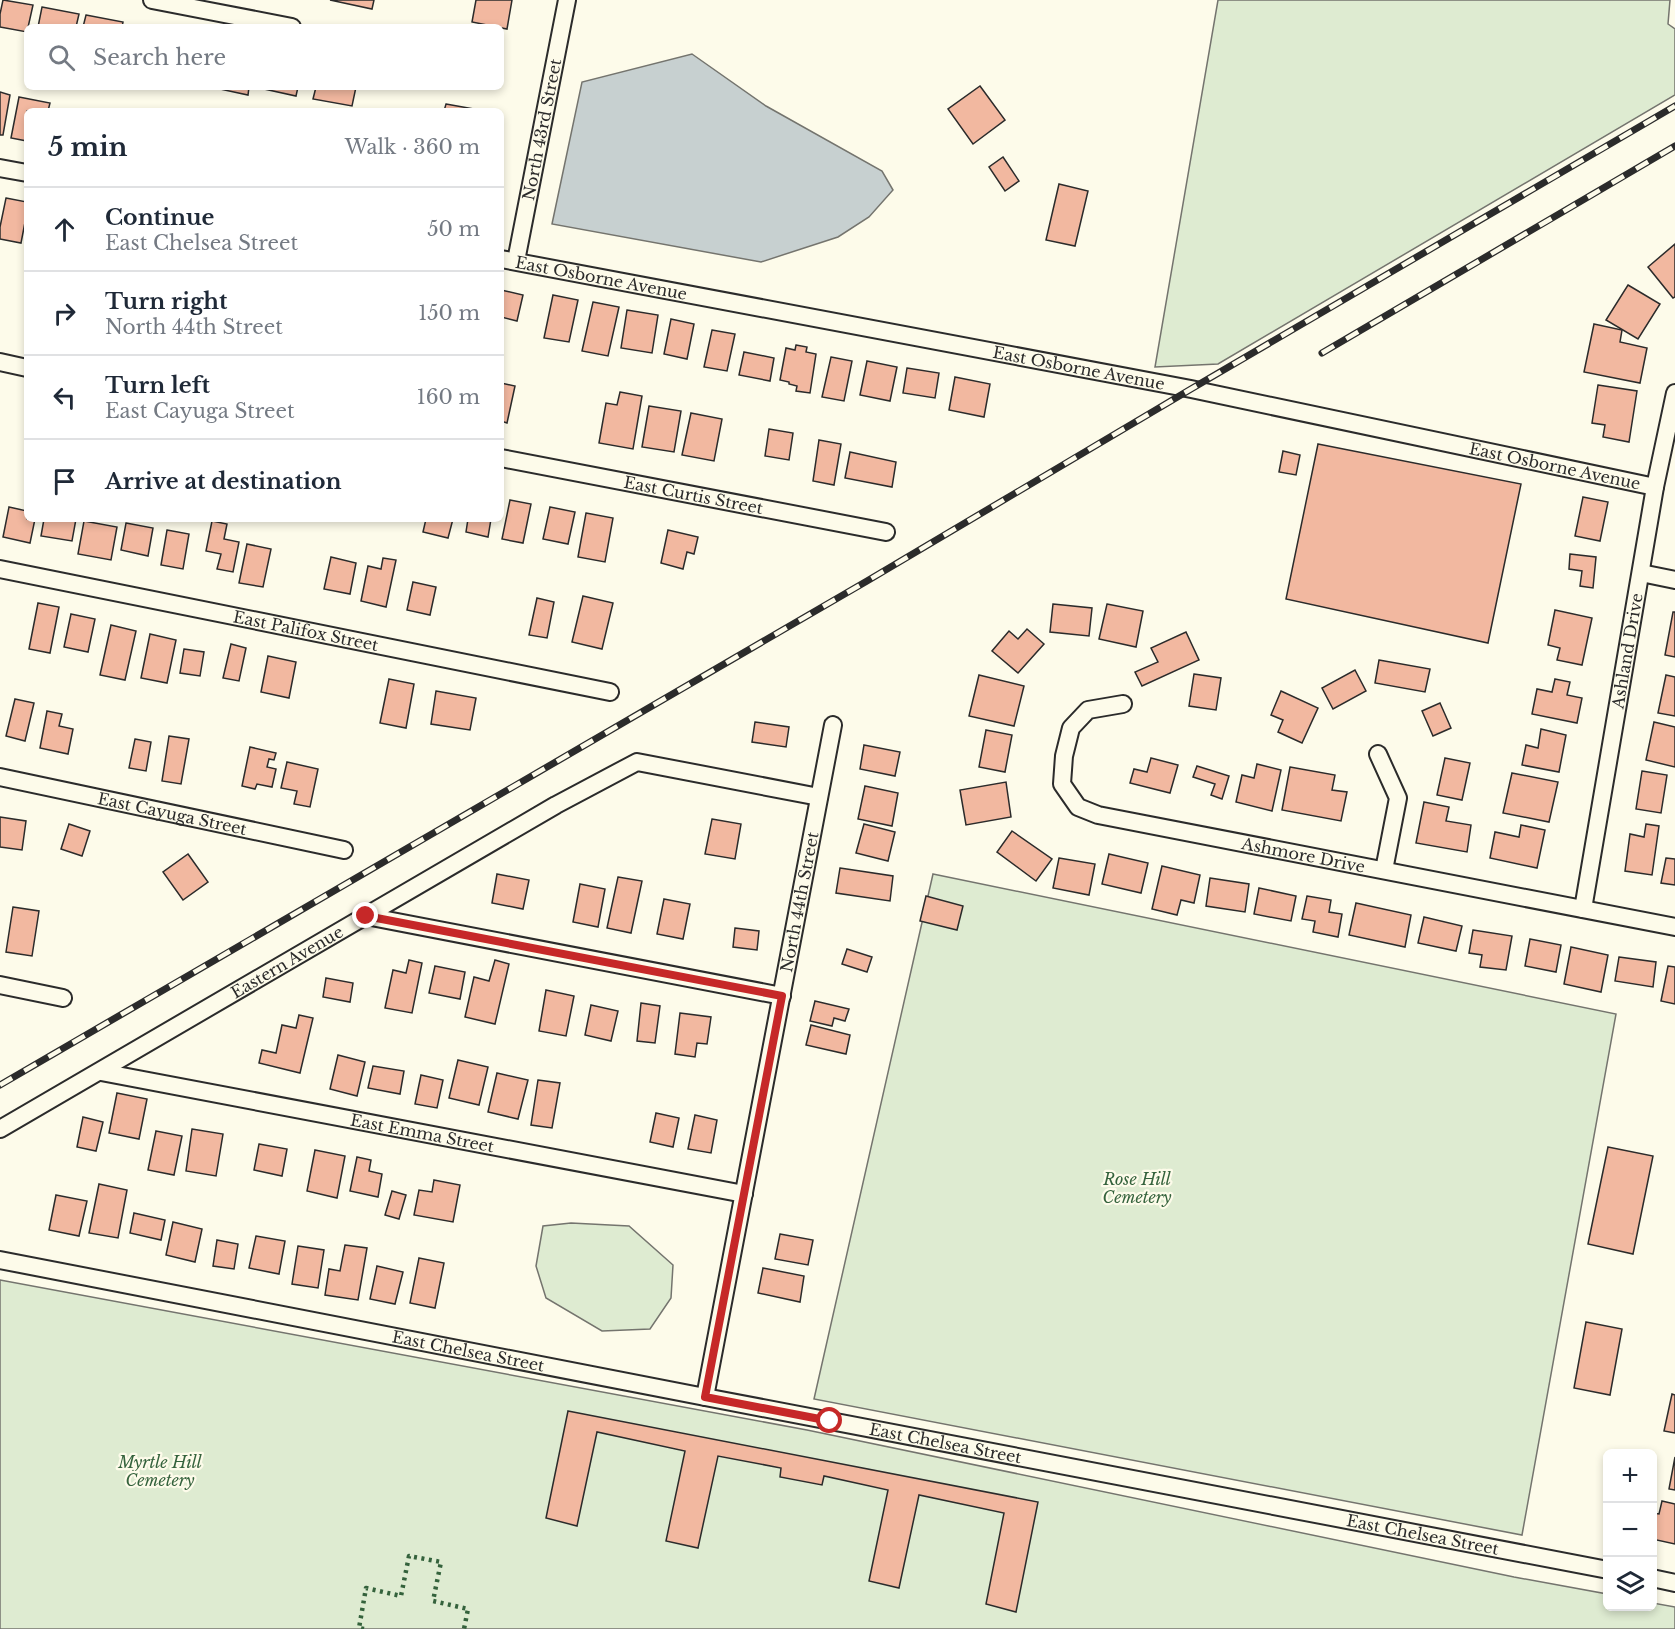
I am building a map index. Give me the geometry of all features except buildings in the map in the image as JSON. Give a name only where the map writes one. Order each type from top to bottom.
[{"type":"street","points":[[152,0],[276,24]]},
{"type":"street","name":"North 43rd Street","points":[[508,260],[567,0]]},
{"type":"street","points":[[0,168],[24,172]]},
{"type":"street","name":"East Osborne Avenue","points":[[508,260],[1191,389],[1655,487]]},
{"type":"street","points":[[0,363],[24,367]]},
{"type":"street","name":"Ashland Drive","points":[[1583,909],[1655,487],[1675,393]]},
{"type":"street","name":"East Curtis Street","points":[[504,459],[886,532]]},
{"type":"street","name":"East Palifox Street","points":[[0,569],[610,692]]},
{"type":"street","points":[[1641,573],[1675,580]]},
{"type":"street","name":"Ashmore Drive","points":[[1123,704],[1088,710],[1071,728],[1064,756],[1062,784],[1078,807],[1098,815],[1675,927]]},
{"type":"street","name":"North 44th Street","points":[[705,1397],[833,725]]},
{"type":"street","points":[[1378,754],[1398,798],[1384,870]]},
{"type":"street","name":"Eastern Avenue","points":[[0,1129],[556,805],[637,762],[819,797]]},
{"type":"street","name":"East Cayuga Street","points":[[0,777],[344,850]]},
{"type":"street","points":[[366,916],[782,996]]},
{"type":"street","points":[[0,985],[63,998]]},
{"type":"street","name":"East Emma Street","points":[[101,1072],[744,1194]]},
{"type":"street","name":"East Chelsea Street","points":[[0,1260],[1603,1569]]},
{"type":"street","points":[[1657,1579],[1675,1583]]},
{"type":"green space","points":[[1218,0],[1670,0],[1668,24],[1675,29],[1675,95],[1218,364],[1155,367]]},
{"type":"green space","name":"Rose Hill Cemetery","points":[[933,874],[1616,1014],[1522,1535],[814,1399]]},
{"type":"green space","points":[[571,1223],[629,1226],[673,1265],[671,1298],[650,1329],[602,1331],[546,1298],[536,1266],[543,1226]]},
{"type":"green space","name":"Myrtle Hill Cemetery","points":[[0,1280],[807,1430],[1514,1577],[1603,1593],[1603,1611],[1657,1611],[1657,1604],[1675,1607],[1675,1629],[0,1629]]},
{"type":"shaded area","points":[[692,54],[766,106],[882,171],[893,190],[869,217],[838,237],[761,262],[552,224],[582,82]]},
{"type":"railway","points":[[0,1085],[867,581],[1675,106]]},
{"type":"railway","points":[[1322,353],[1675,146]]},
{"type":"hedge","points":[[364,1629],[359,1628],[366,1588],[401,1596],[409,1556],[441,1562],[433,1601],[468,1609],[464,1629]]},
{"type":"route","points":[[366,916],[782,996],[705,1397],[830,1421]]}]
